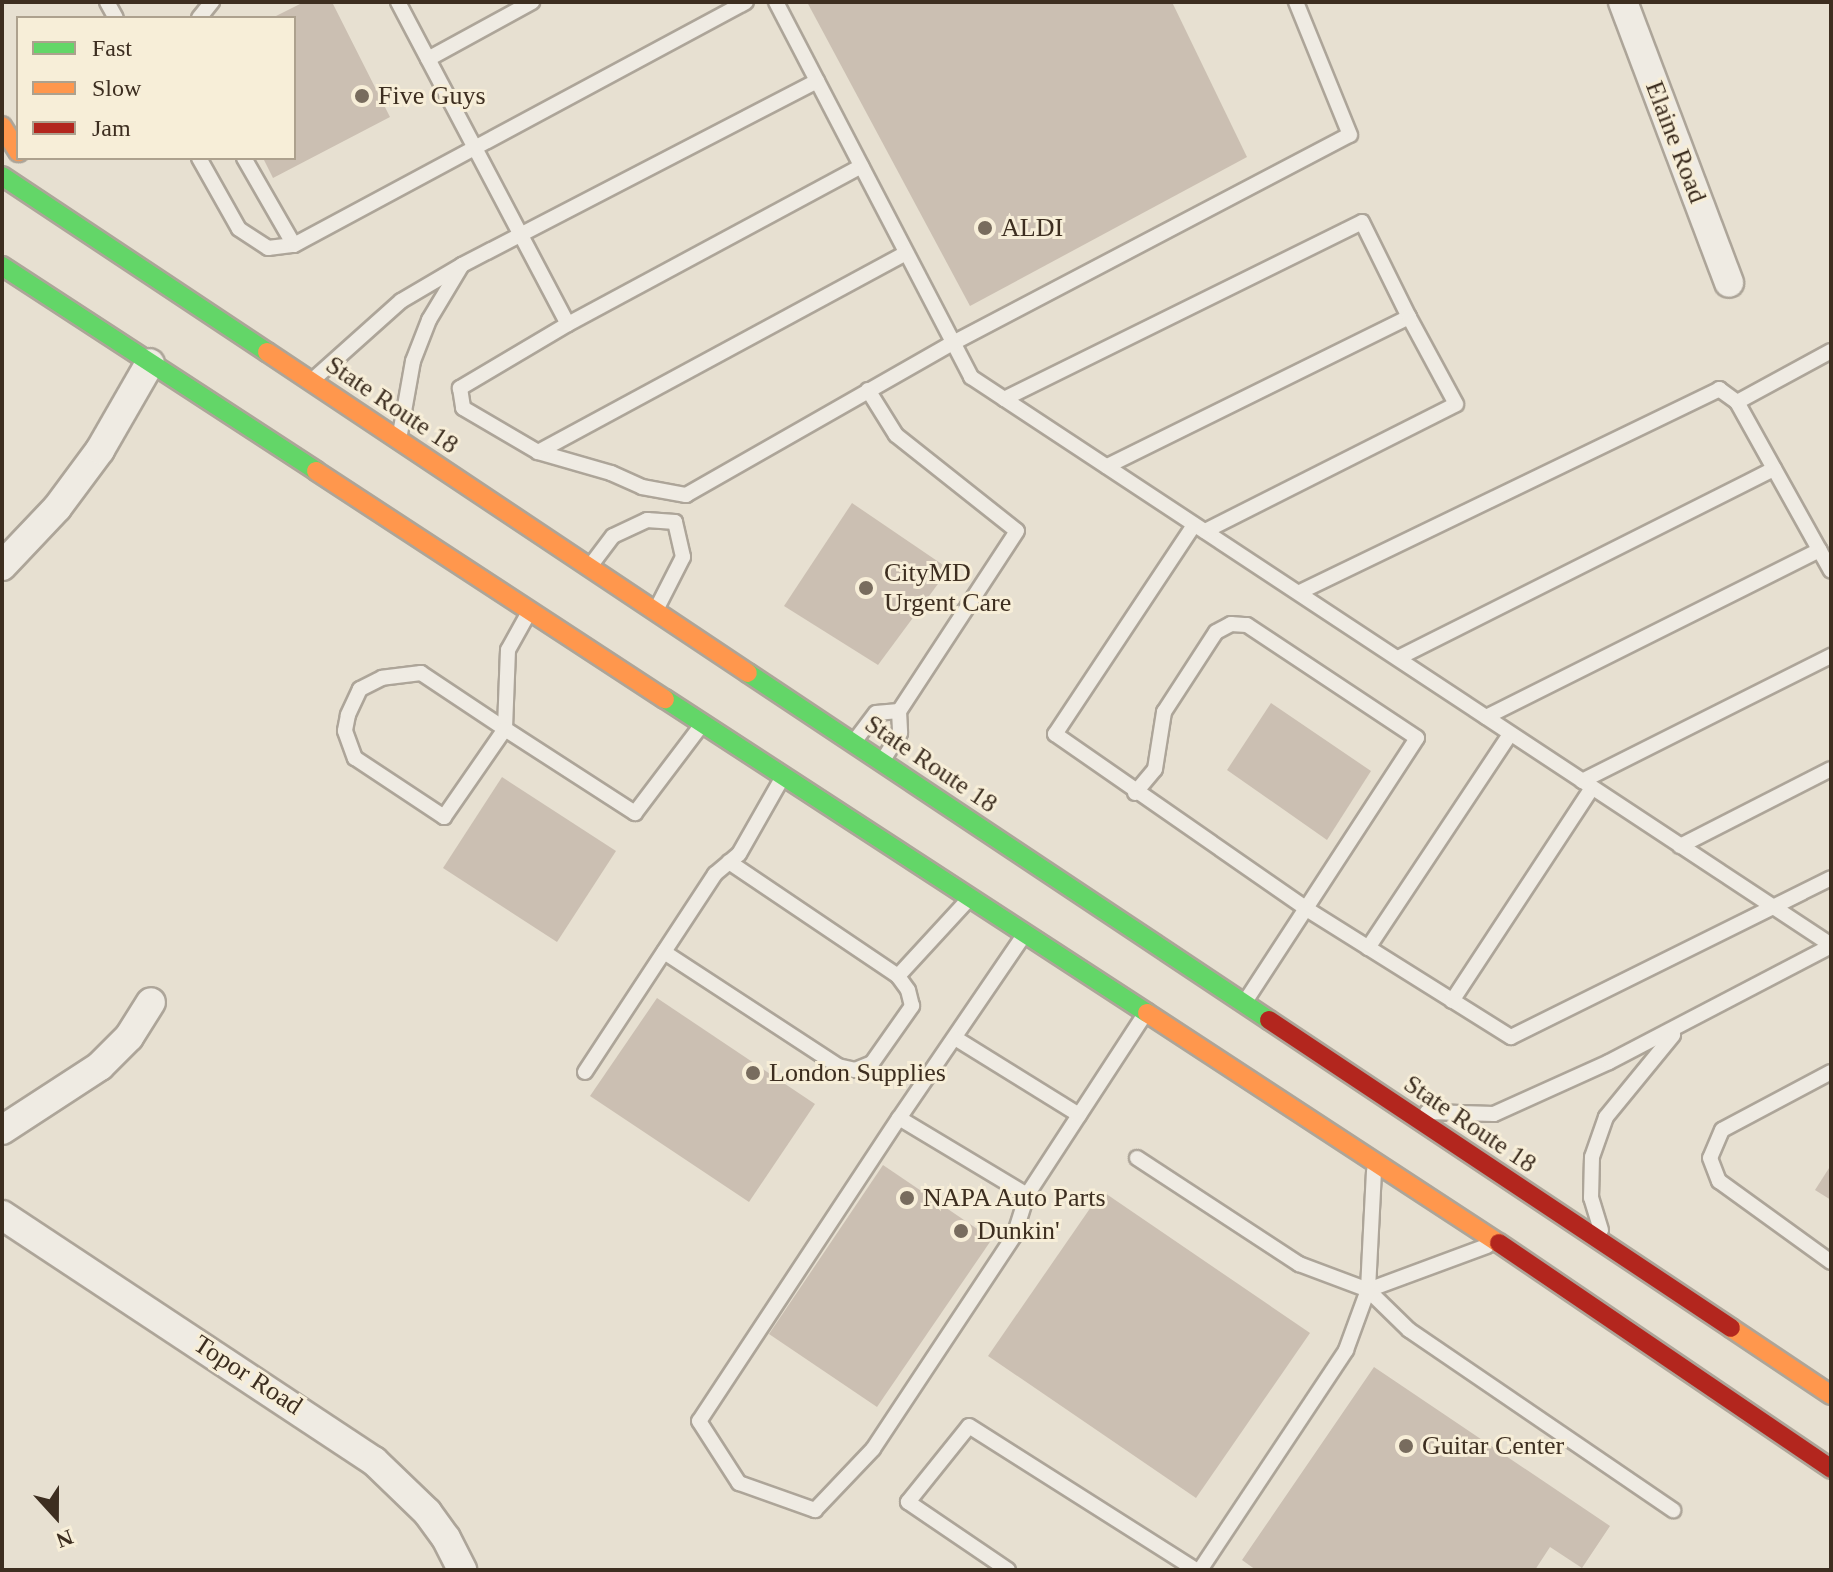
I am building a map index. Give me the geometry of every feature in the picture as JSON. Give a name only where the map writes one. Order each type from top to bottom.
[{"type":"highway","points":[[2,126],[16,149]]},
{"type":"highway","points":[[23,160],[53,211]]},
{"type":"highway","name":"State Route 18","points":[[2,176],[1831,1395]]},
{"type":"highway","points":[[2,266],[1497,1242],[1831,1469]]},
{"type":"street","name":"Elaine Road","points":[[1623,2],[1729,283]]},
{"type":"street","points":[[2,566],[57,508],[100,450],[150,363]]},
{"type":"street","points":[[2,1130],[100,1066],[129,1037],[151,1002]]},
{"type":"street","name":"Topor Road","points":[[2,1215],[374,1461],[427,1512],[446,1538],[462,1570]]},
{"type":"lane","points":[[398,2],[568,324]]},
{"type":"lane","points":[[428,59],[532,2]]},
{"type":"lane","points":[[200,160],[239,229],[268,248],[294,245],[746,2]]},
{"type":"lane","points":[[776,2],[971,377],[1831,946],[1609,1062],[1494,1114],[1404,1111]]},
{"type":"lane","points":[[655,612],[683,557],[675,522],[686,495],[953,343],[1350,135],[1296,2]]},
{"type":"lane","points":[[310,382],[401,301],[518,234],[817,81]]},
{"type":"lane","points":[[245,160],[294,245]]},
{"type":"lane","points":[[686,495],[642,487],[611,473],[538,452],[463,408],[460,388],[568,324],[861,166]]},
{"type":"lane","points":[[1004,399],[1362,222],[1456,404],[1200,528],[1055,734],[1135,793],[1305,908],[1511,1037],[1776,909],[1831,878]]},
{"type":"lane","points":[[538,452],[906,253]]},
{"type":"lane","points":[[399,442],[413,361],[429,320],[462,265]]},
{"type":"lane","points":[[1107,466],[1409,317]]},
{"type":"lane","points":[[1737,402],[1831,351]]},
{"type":"lane","points":[[1300,592],[1719,389],[1737,402],[1831,571]]},
{"type":"lane","points":[[868,390],[896,435],[1017,531],[899,711],[900,733],[881,763]]},
{"type":"lane","points":[[1398,658],[1774,469]]},
{"type":"lane","points":[[589,567],[613,536],[647,520],[675,522]]},
{"type":"lane","points":[[1486,717],[1819,550]]},
{"type":"lane","points":[[530,611],[508,650],[505,729],[444,817],[355,758],[345,731],[360,689],[382,678],[421,673],[505,729],[635,813],[703,724]]},
{"type":"lane","points":[[1135,793],[1155,769],[1164,712],[1216,632],[1231,624],[1247,625],[1417,738],[1243,1004]]},
{"type":"lane","points":[[1452,1001],[1587,784],[1831,656]]},
{"type":"lane","points":[[853,744],[876,713],[899,711]]},
{"type":"lane","points":[[1368,948],[1510,734]]},
{"type":"lane","points":[[1680,846],[1831,769]]},
{"type":"lane","points":[[585,1072],[715,874],[739,854],[784,777]]},
{"type":"lane","points":[[664,952],[838,1066],[855,1070],[872,1063],[912,1006],[908,990],[898,976],[729,862]]},
{"type":"lane","points":[[898,976],[970,898]]},
{"type":"lane","points":[[1024,934],[699,1421],[739,1483],[815,1510],[873,1449],[1014,1236],[1027,1195],[1145,1013]]},
{"type":"lane","points":[[1606,1245],[1591,1198],[1592,1157],[1606,1117],[1662,1044],[1695,1017]]},
{"type":"lane","points":[[955,1038],[1079,1115]]},
{"type":"lane","points":[[1831,1072],[1722,1130],[1710,1158],[1719,1181],[1831,1262]]},
{"type":"lane","points":[[899,1118],[1027,1195]]},
{"type":"lane","points":[[1137,1158],[1299,1264],[1368,1290],[1409,1330],[1673,1510]]},
{"type":"lane","points":[[1008,1570],[908,1502],[969,1426],[1198,1570],[1346,1350],[1368,1290],[1375,1162]]},
{"type":"lane","points":[[1368,1290],[1497,1242]]},
{"type":"building","points":[[304,2],[332,2],[390,117],[273,178],[264,160],[296,160],[296,16],[276,16]]},
{"type":"building","points":[[807,2],[1172,2],[1247,157],[970,306]]},
{"type":"building","name":"CityMD Urgent Care","points":[[852,503],[949,569],[878,665],[784,606]]},
{"type":"building","points":[[1271,703],[1371,771],[1327,840],[1227,770]]},
{"type":"building","points":[[502,777],[616,851],[557,942],[443,868]]},
{"type":"building","points":[[657,998],[815,1104],[749,1202],[590,1096]]},
{"type":"building","points":[[883,1165],[992,1239],[877,1407],[769,1334]]},
{"type":"building","points":[[1831,1165],[1831,1200],[1815,1190]]},
{"type":"building","points":[[1102,1191],[1310,1333],[1196,1498],[988,1356]]},
{"type":"building","name":"Guitar Center","points":[[1374,1367],[1610,1526],[1582,1568],[1550,1547],[1535,1570],[1256,1570],[1242,1560]]},
{"type":"traffic: fast","points":[[2,176],[267,352]]},
{"type":"traffic: fast","points":[[2,266],[316,471]]},
{"type":"traffic: fast","points":[[748,673],[1269,1020]]},
{"type":"traffic: fast","points":[[665,699],[1147,1013]]},
{"type":"traffic: slow","points":[[2,126],[16,149]]},
{"type":"traffic: slow","points":[[267,352],[748,673]]},
{"type":"traffic: slow","points":[[316,471],[665,699]]},
{"type":"traffic: slow","points":[[1147,1013],[1499,1243]]},
{"type":"traffic: slow","points":[[1731,1328],[1831,1395]]},
{"type":"traffic: jam","points":[[1269,1020],[1731,1328]]},
{"type":"traffic: jam","points":[[1499,1243],[1831,1469]]},
{"type":"place","name":"Five Guys","points":[[362,96]]},
{"type":"place","name":"ALDI","points":[[985,228]]},
{"type":"place","name":"CityMD Urgent Care","points":[[866,588]]},
{"type":"place","name":"London Supplies","points":[[753,1073]]},
{"type":"place","name":"NAPA Auto Parts","points":[[907,1198]]},
{"type":"place","name":"Dunkin'","points":[[961,1231]]},
{"type":"place","name":"Guitar Center","points":[[1406,1446]]}]
